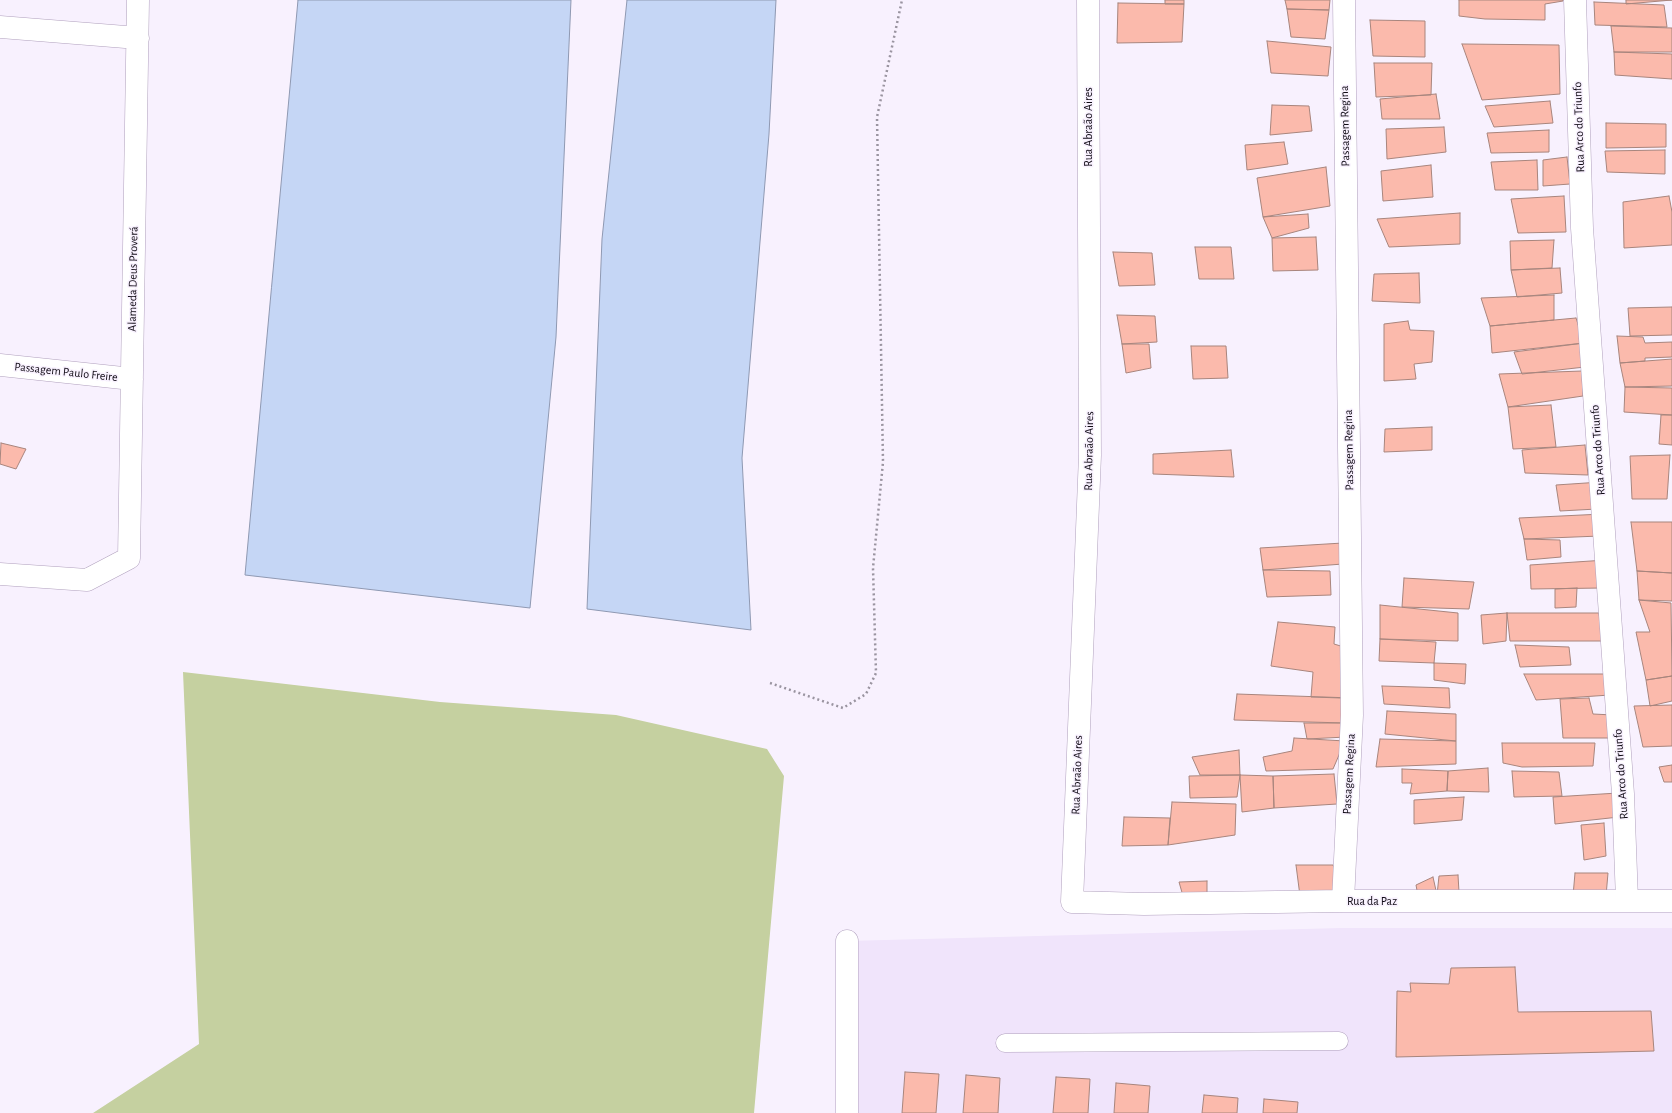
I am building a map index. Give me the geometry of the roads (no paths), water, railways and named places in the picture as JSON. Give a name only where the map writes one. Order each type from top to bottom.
[{"type":"street","name":"Alameda Deus Proverá","points":[[0,574],[87,580],[129,558],[138,0]]},
{"type":"street","name":"Rua Abraão Aires","points":[[1072,902],[1090,455],[1088,0]]},
{"type":"street","name":"Passagem Regina","points":[[1343,901],[1352,715],[1344,0]]},
{"type":"street","name":"Rua Arco do Triunfo","points":[[1575,0],[1582,228],[1623,786],[1627,900]]},
{"type":"street","points":[[0,27],[138,38]]},
{"type":"street","name":"Passagem Paulo Freire","points":[[0,365],[132,379]]},
{"type":"street","name":"Rua da Paz","points":[[1072,902],[1144,904],[1343,901],[1672,901]]},
{"type":"street","points":[[847,941],[847,1113]]},
{"type":"lane","points":[[1005,1043],[1338,1041]]},
{"type":"water","points":[[298,0],[571,0],[556,337],[530,608],[245,575]]},
{"type":"water","points":[[627,0],[776,0],[769,134],[742,458],[751,630],[587,609],[602,239]]}]
